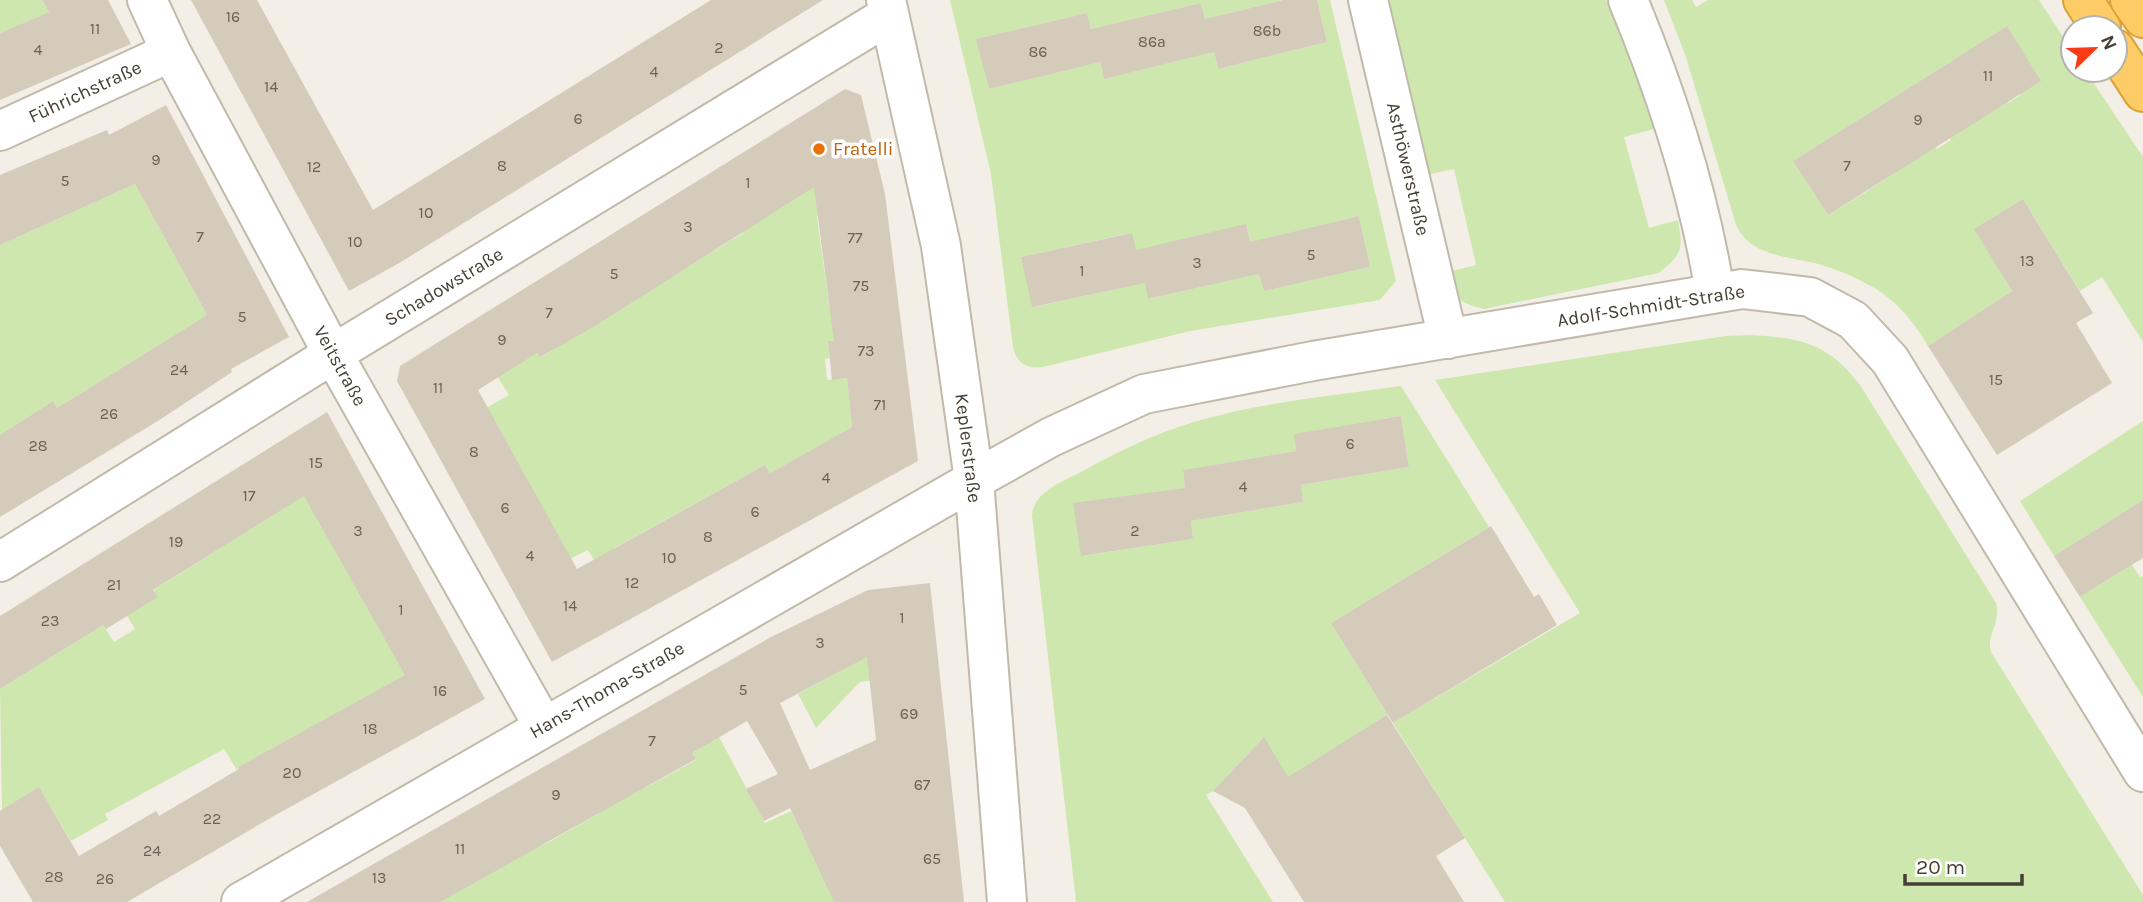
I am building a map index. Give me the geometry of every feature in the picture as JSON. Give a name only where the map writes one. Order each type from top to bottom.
[{"type":"highway","points":[[2130,0],[2143,18]]},
{"type":"highway","points":[[2129,70],[2143,92]]},
{"type":"street","name":"Veitstraße","points":[[146,0],[171,52],[333,354],[544,727]]},
{"type":"street","name":"Asthöwerstraße","points":[[1368,0],[1448,339]]},
{"type":"street","points":[[1628,0],[1655,65],[1681,148],[1697,206],[1715,293]]},
{"type":"street","name":"Schadowstraße","points":[[0,562],[888,8]]},
{"type":"street","name":"Keplerstraße","points":[[888,8],[941,246],[974,480],[1007,902]]},
{"type":"street","name":"Führichstraße","points":[[0,131],[171,52]]},
{"type":"street","name":"Adolf-Schmidt-Straße","points":[[974,480],[1051,437],[1144,394],[1232,376],[1742,289],[1810,297],[1853,320],[1890,360],[2143,772]]},
{"type":"street","name":"Hans-Thoma-Straße","points":[[241,902],[974,480]]},
{"type":"green space","points":[[0,0],[42,0],[49,12],[0,33]]},
{"type":"green space","points":[[950,0],[1282,0],[1206,19],[1218,69],[1327,42],[1317,0],[1330,0],[1396,281],[1380,300],[1190,331],[1043,367],[1028,366],[1017,358],[1013,347],[991,174]],"holes":[[[1201,3],[1213,52],[1104,79],[1092,29]],[[1087,13],[1099,62],[989,89],[977,39]],[[1359,216],[1370,267],[1264,291],[1251,242]],[[1246,225],[1258,274],[1149,299],[1137,250]],[[1131,233],[1144,283],[1033,307],[1021,257]]]},
{"type":"green space","points":[[1383,0],[1606,0],[1625,37],[1654,129],[1624,137],[1649,228],[1678,220],[1681,245],[1673,260],[1659,273],[1484,309],[1458,298],[1448,272],[1476,265],[1454,169],[1425,175]]},
{"type":"green space","points":[[1664,0],[1692,0],[1696,7],[1708,0],[2039,0],[2059,31],[2059,84],[2094,84],[2143,157],[2143,342],[2102,277],[2080,291],[2023,199],[1975,229],[2012,291],[1928,346],[1901,310],[1885,295],[1828,267],[1760,249],[1742,235],[1736,225],[1686,57]],"holes":[[[2007,26],[2021,95],[1828,215],[1793,161]]]},
{"type":"green space","points":[[808,155],[824,204],[817,217],[829,304],[840,340],[828,342],[830,358],[825,359],[827,380],[847,378],[852,427],[770,473],[765,465],[614,548],[616,554],[597,565],[588,550],[570,559],[496,422],[477,413],[509,395],[495,373],[537,353],[541,357],[743,233]]},
{"type":"green space","points":[[135,184],[207,315],[57,408],[53,401],[0,435],[0,245]]},
{"type":"green space","points":[[1726,336],[1784,338],[1812,345],[1836,360],[1860,385],[1996,603],[1997,617],[1990,640],[1991,652],[2143,895],[2143,902],[1505,902],[1393,723],[1580,613],[1435,380]]},
{"type":"green space","points":[[1401,386],[1489,527],[1331,623],[1388,715],[1289,779],[1263,738],[1213,791],[1206,795],[1273,902],[1076,902],[1032,516],[1037,500],[1057,484],[1108,457],[1179,427],[1245,409]],"holes":[[[1401,416],[1409,467],[1301,485],[1303,502],[1191,521],[1193,539],[1082,556],[1185,488],[1183,470],[1296,451],[1295,434]]]},
{"type":"green space","points":[[2143,421],[2143,500],[2054,556],[2020,501]]},
{"type":"green space","points":[[305,495],[406,675],[238,767],[237,770],[224,749],[105,814],[108,820],[71,841],[39,788],[2,810],[0,689],[103,625],[114,642],[135,629],[127,616],[157,597],[154,590]]},
{"type":"green space","points":[[2132,565],[2140,577],[2143,576],[2143,697],[2080,597]]},
{"type":"green space","points":[[872,645],[876,680],[860,682],[816,728],[798,694],[848,667]]},
{"type":"green space","points":[[719,737],[765,823],[791,811],[835,902],[422,902],[549,842],[598,814],[640,780],[645,788],[696,760],[692,753]]},
{"type":"building","points":[[42,0],[108,0],[131,44],[0,100],[0,33],[49,12]]},
{"type":"building","points":[[191,0],[257,0],[373,210],[711,0],[823,0],[401,262],[349,291]]},
{"type":"building","points":[[1283,0],[1317,0],[1327,42],[1218,69],[1214,52],[1104,79],[1100,62],[989,89],[976,39],[1087,13],[1091,29],[1201,3],[1205,19]]},
{"type":"building","points":[[2007,26],[2041,81],[1828,215],[1793,161]]},
{"type":"building","points":[[845,89],[861,95],[885,194],[918,461],[552,662],[397,381],[400,366]],"holes":[[[814,187],[834,341],[828,341],[832,380],[847,378],[852,427],[770,473],[765,465],[577,569],[478,390],[537,353],[540,357],[595,326]]]},
{"type":"building","points":[[166,105],[289,337],[231,369],[232,372],[161,419],[0,517],[0,435],[53,401],[57,408],[207,315],[135,184],[0,245],[0,175],[107,130],[109,135]]},
{"type":"building","points":[[2023,199],[2093,313],[2076,323],[2112,383],[1997,455],[1928,346],[2012,291],[1974,229]]},
{"type":"building","points":[[1359,216],[1370,267],[1264,291],[1259,274],[1148,299],[1145,283],[1032,307],[1021,257],[1132,233],[1136,250],[1246,224],[1250,242]]},
{"type":"building","points":[[327,412],[485,699],[272,817],[127,902],[33,902],[0,846],[0,811],[39,787],[79,856],[156,811],[159,816],[239,769],[238,767],[405,675],[304,496],[153,590],[158,597],[106,629],[103,625],[0,689],[0,616]]},
{"type":"building","points":[[1401,416],[1409,467],[1301,485],[1303,502],[1191,521],[1193,539],[1081,556],[1073,503],[1185,488],[1183,470],[1296,451],[1294,434]]},
{"type":"building","points":[[2143,500],[2143,558],[2080,597],[2054,556]]},
{"type":"building","points":[[1491,526],[1534,597],[1539,594],[1557,625],[1393,723],[1331,623]]},
{"type":"building","points":[[930,583],[964,902],[834,902],[790,808],[764,821],[746,789],[778,774],[747,721],[692,753],[696,759],[440,902],[307,902],[771,637],[868,590]],"holes":[[[867,657],[876,740],[810,770],[780,703]]]},
{"type":"building","points":[[1387,715],[1465,838],[1436,856],[1464,902],[1304,902],[1245,808],[1213,791],[1264,737],[1288,777]]},
{"type":"place","name":"Fratelli","points":[[819,149]]}]
